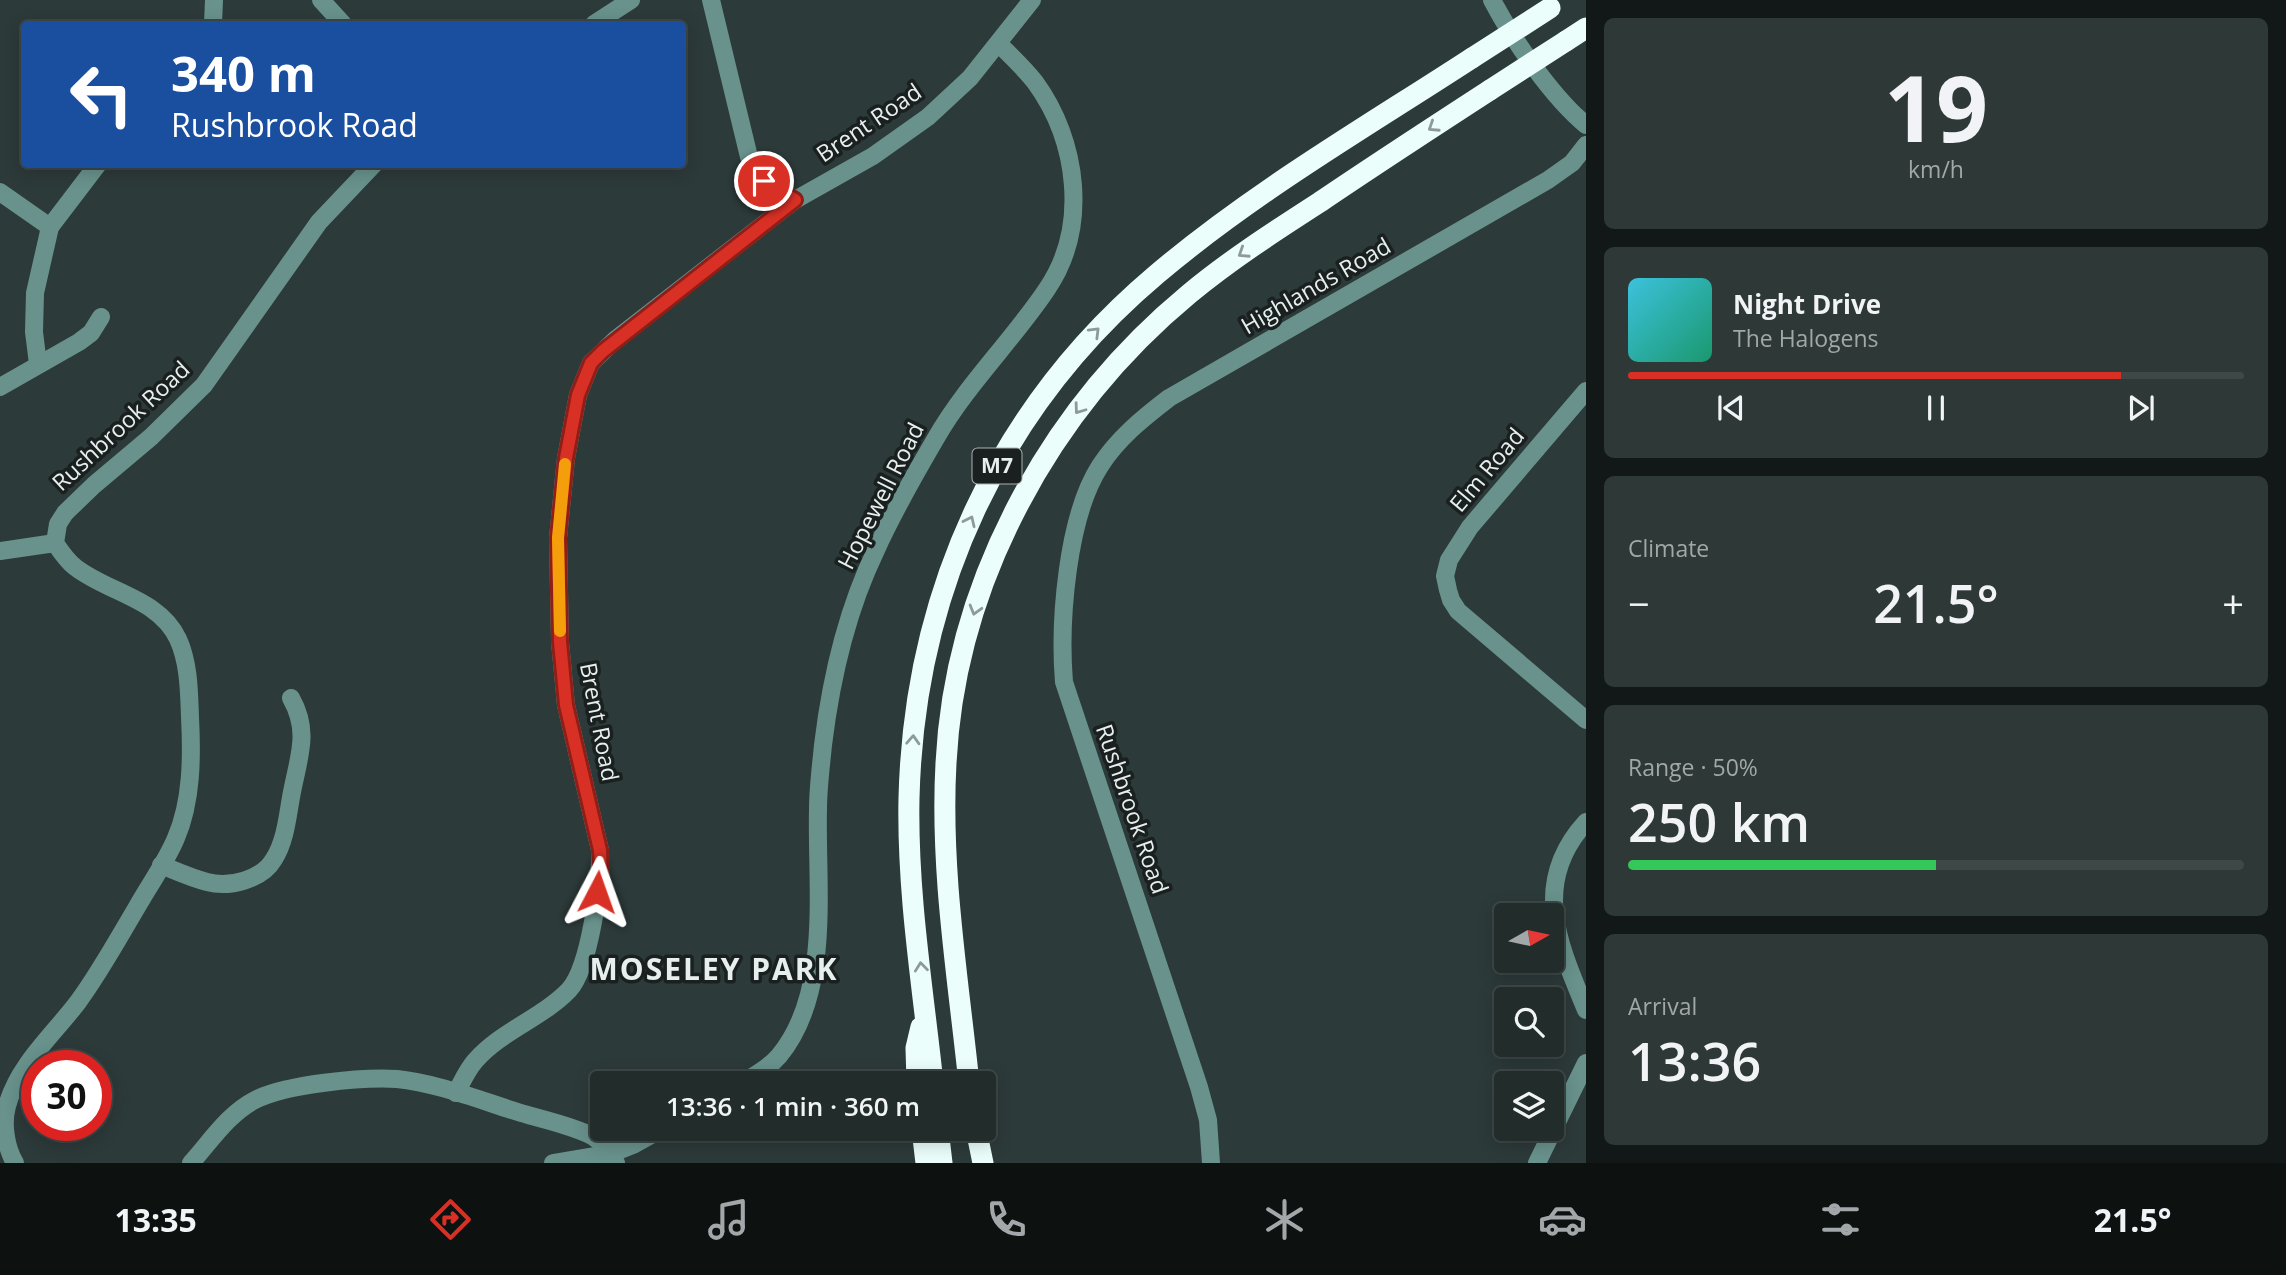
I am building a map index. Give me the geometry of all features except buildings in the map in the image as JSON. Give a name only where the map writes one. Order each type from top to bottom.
[{"type":"highway","name":"M7","points":[[932,1071],[909,849],[914,722],[928,648],[945,581],[973,514],[1004,454],[1025,420],[1082,346],[1156,275],[1255,199],[1556,4]]},
{"type":"highway","name":"M7","points":[[968,1071],[947,878],[944,812],[946,761],[952,708],[963,653],[981,590],[999,543],[1022,496],[1082,405],[1120,359],[1188,294],[1230,261],[1586,28]]},
{"type":"highway","points":[[917,1071],[916,1048],[926,1015]]},
{"type":"highway","points":[[923,1141],[926,1163]]},
{"type":"highway","points":[[939,1141],[942,1163]]},
{"type":"highway","points":[[977,1141],[980,1163]]},
{"type":"street","points":[[213,21],[214,0]]},
{"type":"street","points":[[321,0],[340,21]]},
{"type":"street","points":[[599,21],[632,0]]},
{"type":"street","points":[[711,0],[749,157],[764,181],[795,200]]},
{"type":"street","name":"Brent Road","points":[[456,1093],[474,1062],[491,1045],[571,988],[587,950],[601,870],[600,850],[566,705],[560,642],[558,538],[562,491],[575,408],[591,363],[616,339],[795,200],[873,156],[928,117],[970,78],[1032,0]]},
{"type":"street","points":[[1492,0],[1543,78],[1585,127]]},
{"type":"street","name":"Hopewell Road","points":[[761,1071],[778,1057],[794,1034],[806,1003],[816,960],[818,805],[824,743],[834,678],[853,609],[875,551],[938,435],[1048,288],[1070,239],[1074,210],[1073,179],[1057,122],[1035,82],[999,44]]},
{"type":"street","name":"Highlands Road","points":[[1099,468],[1118,442],[1141,419],[1169,398],[1438,245],[1579,160],[1586,145]]},
{"type":"street","points":[[38,364],[34,332],[35,293],[50,227],[95,168]]},
{"type":"street","name":"Rushbrook Road","points":[[55,543],[58,524],[65,513],[152,437],[204,385],[319,222],[370,168]]},
{"type":"street","points":[[0,192],[50,227]]},
{"type":"street","points":[[0,387],[92,333],[101,317]]},
{"type":"street","name":"Elm Road","points":[[1586,391],[1471,527],[1449,560],[1445,576],[1447,590],[1458,611],[1586,720]]},
{"type":"street","name":"Rushbrook Road","points":[[1099,468],[1087,492],[1072,543],[1066,591],[1062,661],[1064,682],[1199,1087],[1208,1120],[1211,1163]]},
{"type":"street","points":[[0,551],[55,543],[74,566],[135,599],[168,623],[178,638],[185,658],[191,742],[184,814],[176,837],[98,974],[23,1070],[14,1086],[6,1109],[5,1127],[7,1143],[15,1163]]},
{"type":"street","points":[[161,865],[208,883],[226,883],[253,878],[275,859],[283,835],[302,742],[302,725],[291,698]]},
{"type":"street","points":[[1586,822],[1568,846],[1559,865],[1554,906],[1563,954],[1586,1010]]},
{"type":"street","points":[[1537,1163],[1586,1063]]},
{"type":"street","points":[[191,1163],[242,1108],[255,1100],[275,1092],[339,1081],[383,1079],[400,1080],[456,1093],[578,1130],[600,1142],[614,1158]]},
{"type":"street","points":[[553,1163],[614,1158],[639,1141]]},
{"type":"slow traffic","points":[[560,631],[558,538],[565,464]]},
{"type":"district","name":"MOSELEY PARK","points":[[714,970]]},
{"type":"route","points":[[597,892],[601,870],[600,850],[566,705],[560,642],[558,538],[566,458],[578,395],[591,363],[616,339],[795,200],[764,181]]}]
